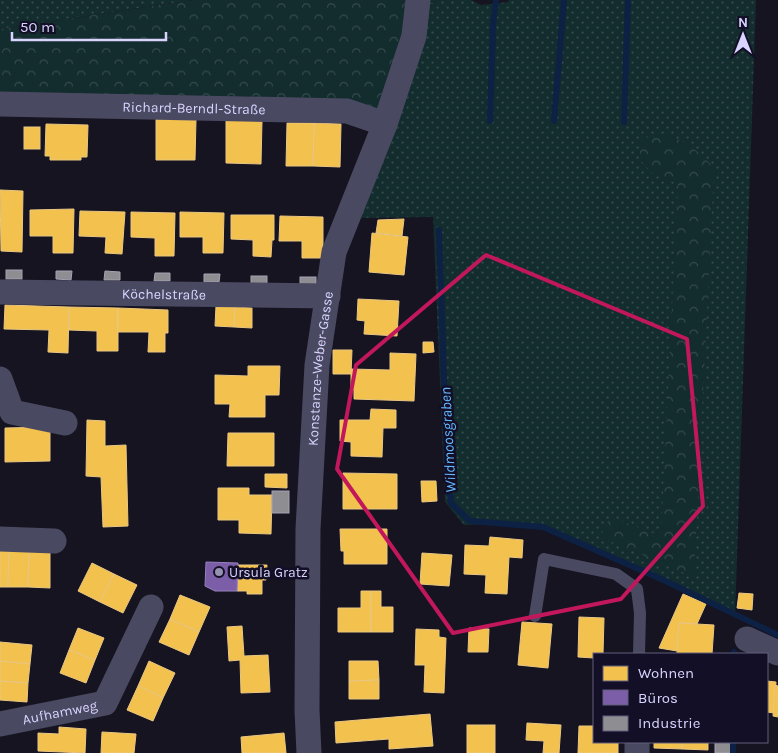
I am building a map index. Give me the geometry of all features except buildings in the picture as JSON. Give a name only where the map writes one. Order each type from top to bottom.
[{"type":"street","name":"Konstanze-Weber-Gasse","points":[[309,753],[307,710],[308,529],[317,365],[334,252],[385,124],[414,36],[418,0]]},
{"type":"street","name":"Richard-Berndl-Straße","points":[[0,104],[347,112],[385,124]]},
{"type":"street","name":"Köchelstraße","points":[[0,292],[328,296]]},
{"type":"street","points":[[0,379],[12,412],[65,423]]},
{"type":"street","points":[[0,539],[54,541]]},
{"type":"street","name":"Aufhamweg","points":[[0,724],[105,703],[151,607]]},
{"type":"street","points":[[747,639],[778,653]]},
{"type":"lane","points":[[535,616],[544,559],[616,574],[637,589],[640,613],[640,653]]},
{"type":"highlighted area","points":[[486,255],[687,339],[703,506],[621,599],[453,633],[337,469],[356,365]]},
{"type":"green space","points":[[0,0],[193,0],[0,29]]},
{"type":"green space","points":[[193,0],[439,0],[423,8],[399,111],[0,95],[0,29]]},
{"type":"green space","points":[[439,0],[471,0],[481,5],[508,2],[509,0],[756,0],[735,615],[529,523],[464,525],[445,502],[433,217],[357,218],[423,8]]},
{"type":"green space","points":[[652,134],[666,135],[688,144],[714,168],[694,577],[600,537],[610,517],[661,536],[678,184],[653,174],[640,160],[640,143]]},
{"type":"waterway","points":[[490,121],[493,25],[496,0]]},
{"type":"waterway","points":[[554,121],[564,0]]},
{"type":"waterway","points":[[624,122],[628,0]]},
{"type":"waterway","name":"Wildmoosgraben","points":[[439,230],[447,469],[451,503],[470,521],[543,527],[659,578],[778,635]]},
{"type":"waterway","name":"Wildmoosgraben","points":[[733,743],[733,753]]},
{"type":"place","name":"Ursula Gratz","points":[[219,572]]}]
